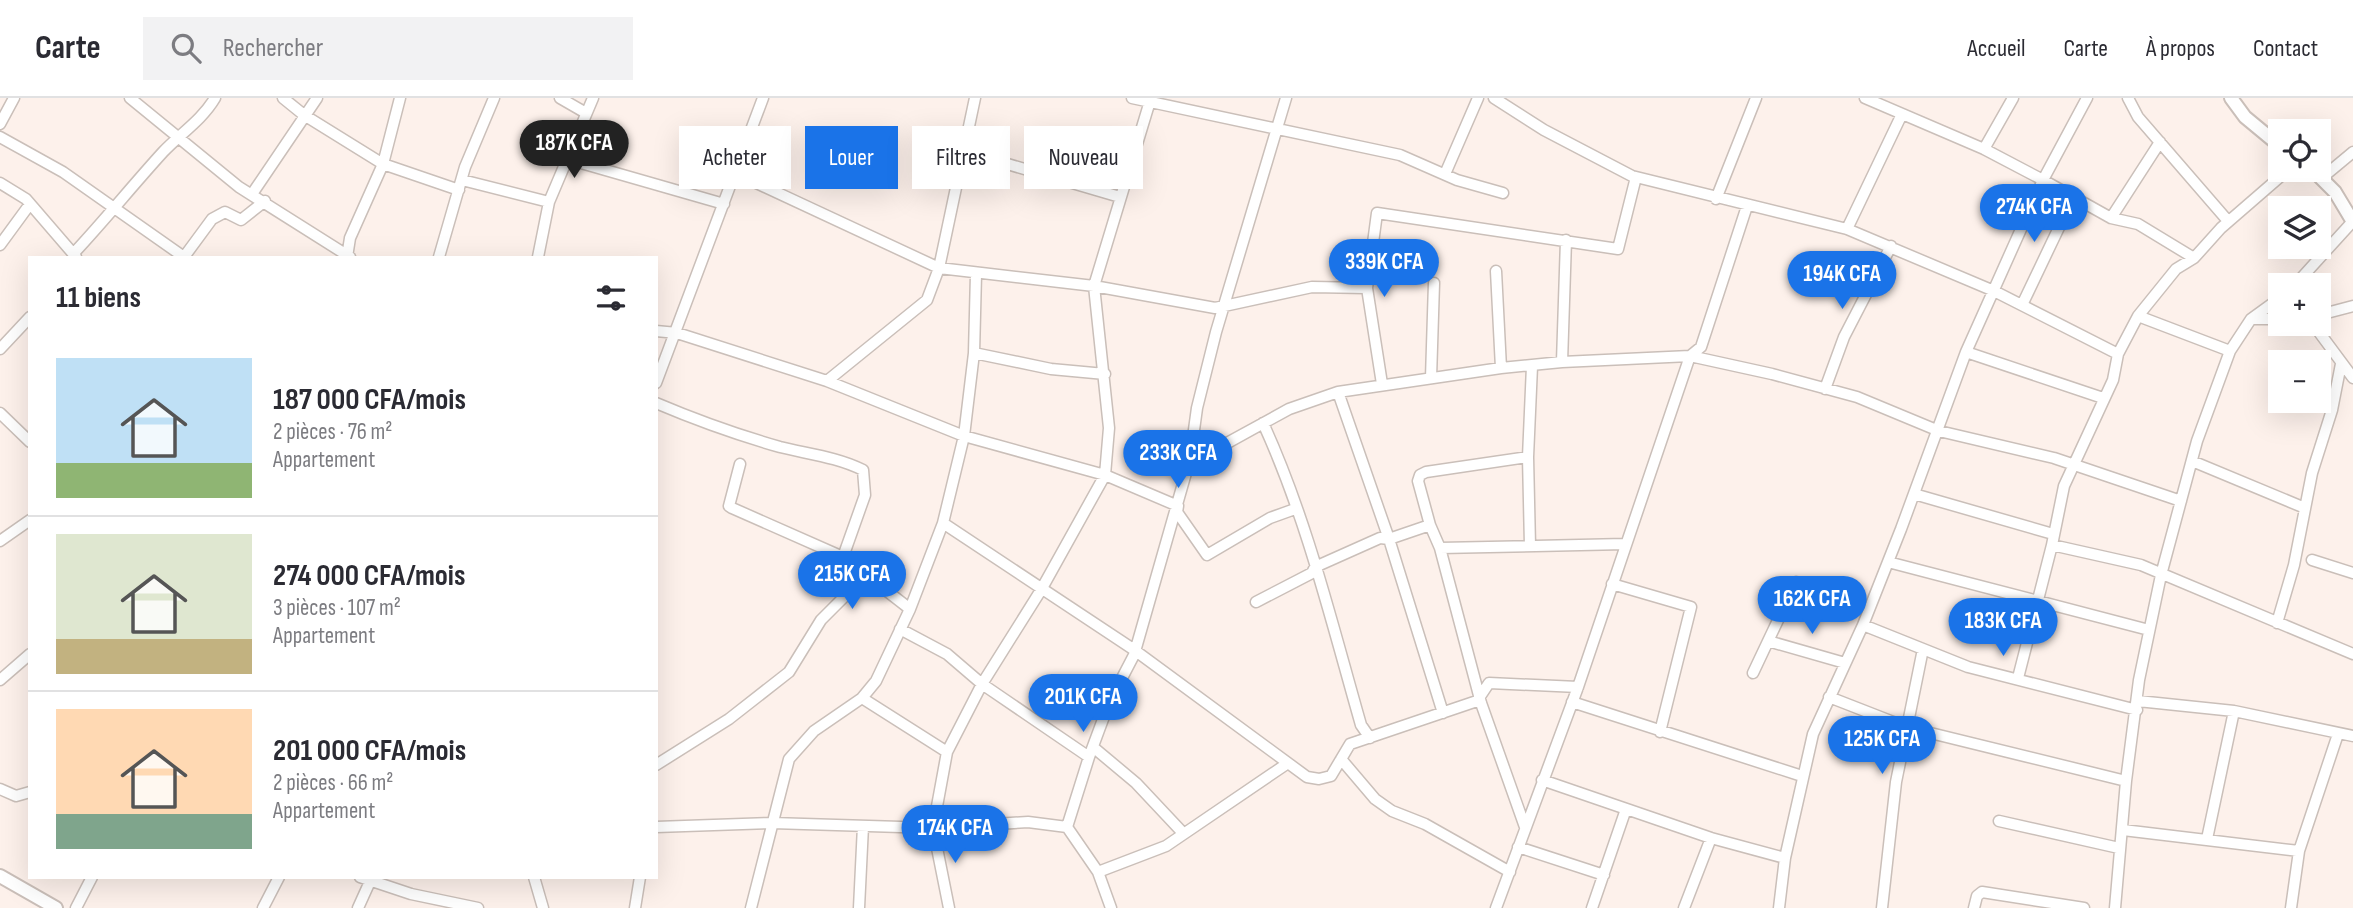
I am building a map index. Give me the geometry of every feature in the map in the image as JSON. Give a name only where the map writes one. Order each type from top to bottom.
[{"type":"street","points":[[0,124],[14,98]]},
{"type":"street","points":[[130,98],[252,194],[347,256]]},
{"type":"street","points":[[0,183],[30,205],[74,256],[158,158],[181,137],[215,98]]},
{"type":"street","points":[[283,98],[304,115],[383,164],[460,185],[549,202]]},
{"type":"street","points":[[252,194],[317,98]]},
{"type":"street","points":[[348,256],[351,238],[383,164],[400,98]]},
{"type":"street","points":[[439,256],[460,185],[494,98]]},
{"type":"street","points":[[560,98],[586,113]]},
{"type":"street","points":[[538,256],[549,202],[593,98]]},
{"type":"street","points":[[752,126],[762,98]]},
{"type":"street","points":[[969,126],[975,98]]},
{"type":"street","points":[[1132,98],[1399,155],[1503,193]]},
{"type":"street","points":[[1067,827],[1091,752],[1110,703],[1134,654],[1133,649],[1178,506],[1190,459],[1197,408],[1224,305],[1279,130],[1286,98]]},
{"type":"street","points":[[1445,174],[1478,98]]},
{"type":"street","points":[[1494,98],[1544,130],[1636,177],[1716,199],[1847,229],[1994,291],[2118,354]]},
{"type":"street","points":[[1716,199],[1756,98]]},
{"type":"street","points":[[1865,98],[1984,149],[2074,195],[2111,218],[2138,224],[2194,258]]},
{"type":"street","points":[[1984,149],[2013,98]]},
{"type":"street","points":[[1779,908],[1785,858],[1813,734],[1863,625],[1939,431],[1966,352],[2043,180],[2087,98]]},
{"type":"street","points":[[2128,98],[2138,117],[2228,221]]},
{"type":"street","points":[[2231,98],[2245,117],[2268,136]]},
{"type":"street","points":[[949,908],[933,828],[947,752],[982,684],[1041,590],[1105,475],[1109,428],[1094,286],[1150,101]]},
{"type":"street","points":[[1847,229],[1902,114]]},
{"type":"street","points":[[0,137],[63,172],[183,256]]},
{"type":"street","points":[[2111,218],[2160,142]]},
{"type":"street","points":[[2331,165],[2353,152]]},
{"type":"street","points":[[566,159],[724,204]]},
{"type":"street","points":[[1010,165],[1120,197]]},
{"type":"street","points":[[1382,384],[1367,288],[1377,213],[1618,249],[1636,177]]},
{"type":"street","points":[[2018,678],[2053,539],[2063,486],[2113,380],[2118,354],[2138,316],[2176,269],[2194,258],[2228,221],[2274,182]]},
{"type":"street","points":[[2306,273],[2353,222],[2324,182]]},
{"type":"street","points":[[658,378],[729,189]]},
{"type":"street","points":[[769,189],[939,268],[1094,286],[1215,308],[1312,286],[1367,288]]},
{"type":"street","points":[[827,381],[927,300],[939,268],[955,189]]},
{"type":"street","points":[[2022,305],[2074,195]]},
{"type":"street","points":[[185,256],[212,219],[225,212],[242,220],[265,201]]},
{"type":"street","points":[[0,245],[30,205]]},
{"type":"street","points":[[1498,907],[1578,687],[1690,356],[1700,347],[1747,206]]},
{"type":"street","points":[[1562,362],[1566,240]]},
{"type":"street","points":[[1825,389],[1844,337],[1891,246]]},
{"type":"street","points":[[1496,271],[1501,368]]},
{"type":"street","points":[[751,908],[789,759],[814,731],[862,698],[876,681],[911,609],[943,523],[964,436],[974,353],[976,274]]},
{"type":"street","points":[[1431,378],[1434,283]]},
{"type":"street","points":[[2331,312],[2353,306]]},
{"type":"street","points":[[2115,908],[2126,781],[2138,705],[2139,680],[2161,575],[2203,422],[2231,351],[2252,319],[2268,307]]},
{"type":"street","points":[[2138,316],[2231,351]]},
{"type":"street","points":[[2252,319],[2268,318]]},
{"type":"street","points":[[0,349],[28,319]]},
{"type":"street","points":[[658,331],[677,333],[827,381],[964,436],[1105,475],[1178,506]]},
{"type":"street","points":[[2322,336],[2353,378]]},
{"type":"street","points":[[1966,352],[2103,398]]},
{"type":"street","points":[[974,353],[1051,369],[1105,374]]},
{"type":"street","points":[[1190,459],[1289,409],[1338,392],[1501,368],[1562,362],[1690,356],[1857,397],[1939,431],[2073,464],[2181,501]]},
{"type":"street","points":[[2277,623],[2294,565],[2305,508],[2341,364]]},
{"type":"street","points":[[1530,546],[1528,457],[1532,366]]},
{"type":"street","points":[[1338,392],[1389,539],[1443,712]]},
{"type":"street","points":[[658,404],[695,420],[777,446],[846,462],[863,470],[865,495],[843,557]]},
{"type":"street","points":[[0,414],[28,440]]},
{"type":"street","points":[[1264,423],[1279,458],[1315,567],[1362,725],[1370,738]]},
{"type":"street","points":[[1525,827],[1505,776],[1440,548],[1430,526],[1418,481],[1420,475],[1528,457]]},
{"type":"street","points":[[2192,461],[2305,508]]},
{"type":"street","points":[[740,464],[729,506],[843,557],[911,609]]},
{"type":"street","points":[[1914,494],[2141,565],[2353,654]]},
{"type":"street","points":[[1178,506],[1177,512],[1207,555],[1270,518],[1295,509]]},
{"type":"street","points":[[0,541],[28,521]]},
{"type":"street","points":[[943,523],[1133,649],[1307,777],[1319,779],[1331,776],[1350,744],[1476,701],[1489,683],[1578,687]]},
{"type":"street","points":[[1256,603],[1312,573],[1315,567],[1380,538],[1389,539],[1430,526]]},
{"type":"street","points":[[1440,548],[1625,544]]},
{"type":"street","points":[[2312,560],[2353,573]]},
{"type":"street","points":[[1888,562],[2149,630]]},
{"type":"street","points":[[658,764],[729,719],[789,672],[821,620],[867,574]]},
{"type":"street","points":[[1753,673],[1796,582]]},
{"type":"street","points":[[1612,584],[1691,607],[1660,732]]},
{"type":"street","points":[[1863,625],[1968,667],[2138,705],[2234,711],[2353,736]]},
{"type":"street","points":[[900,629],[947,654],[982,684],[1136,783],[1183,833]]},
{"type":"street","points":[[1768,640],[1845,663]]},
{"type":"street","points":[[1881,908],[1906,727],[1923,649]]},
{"type":"street","points":[[0,680],[28,656]]},
{"type":"street","points":[[862,698],[947,752]]},
{"type":"street","points":[[1829,698],[1906,727],[2126,781]]},
{"type":"street","points":[[1572,702],[1802,776]]},
{"type":"street","points":[[2207,839],[2234,711]]},
{"type":"street","points":[[2291,908],[2299,851],[2338,734]]},
{"type":"street","points":[[1341,759],[1375,799],[1392,811],[1425,824],[1510,872]]},
{"type":"street","points":[[1098,872],[1166,846],[1288,763]]},
{"type":"street","points":[[1542,780],[1711,838],[1785,858]]},
{"type":"street","points":[[0,789],[16,796],[28,793]]},
{"type":"street","points":[[1592,908],[1626,809]]},
{"type":"street","points":[[1999,821],[2119,848]]},
{"type":"street","points":[[658,827],[772,823],[933,828],[1028,822],[1067,827],[1098,872],[1111,908]]},
{"type":"street","points":[[859,908],[863,826]]},
{"type":"street","points":[[2123,830],[2299,851]]},
{"type":"street","points":[[1684,908],[1711,838]]},
{"type":"street","points":[[1518,847],[1604,875]]},
{"type":"street","points":[[0,876],[55,908]]},
{"type":"street","points":[[76,908],[91,879]]},
{"type":"street","points":[[264,908],[278,879]]},
{"type":"street","points":[[358,908],[368,879]]},
{"type":"street","points":[[371,879],[411,894],[478,908]]},
{"type":"street","points":[[535,879],[543,908]]},
{"type":"street","points":[[635,908],[640,879]]},
{"type":"street","points":[[1974,908],[1977,896],[1982,891],[2084,908]]}]
